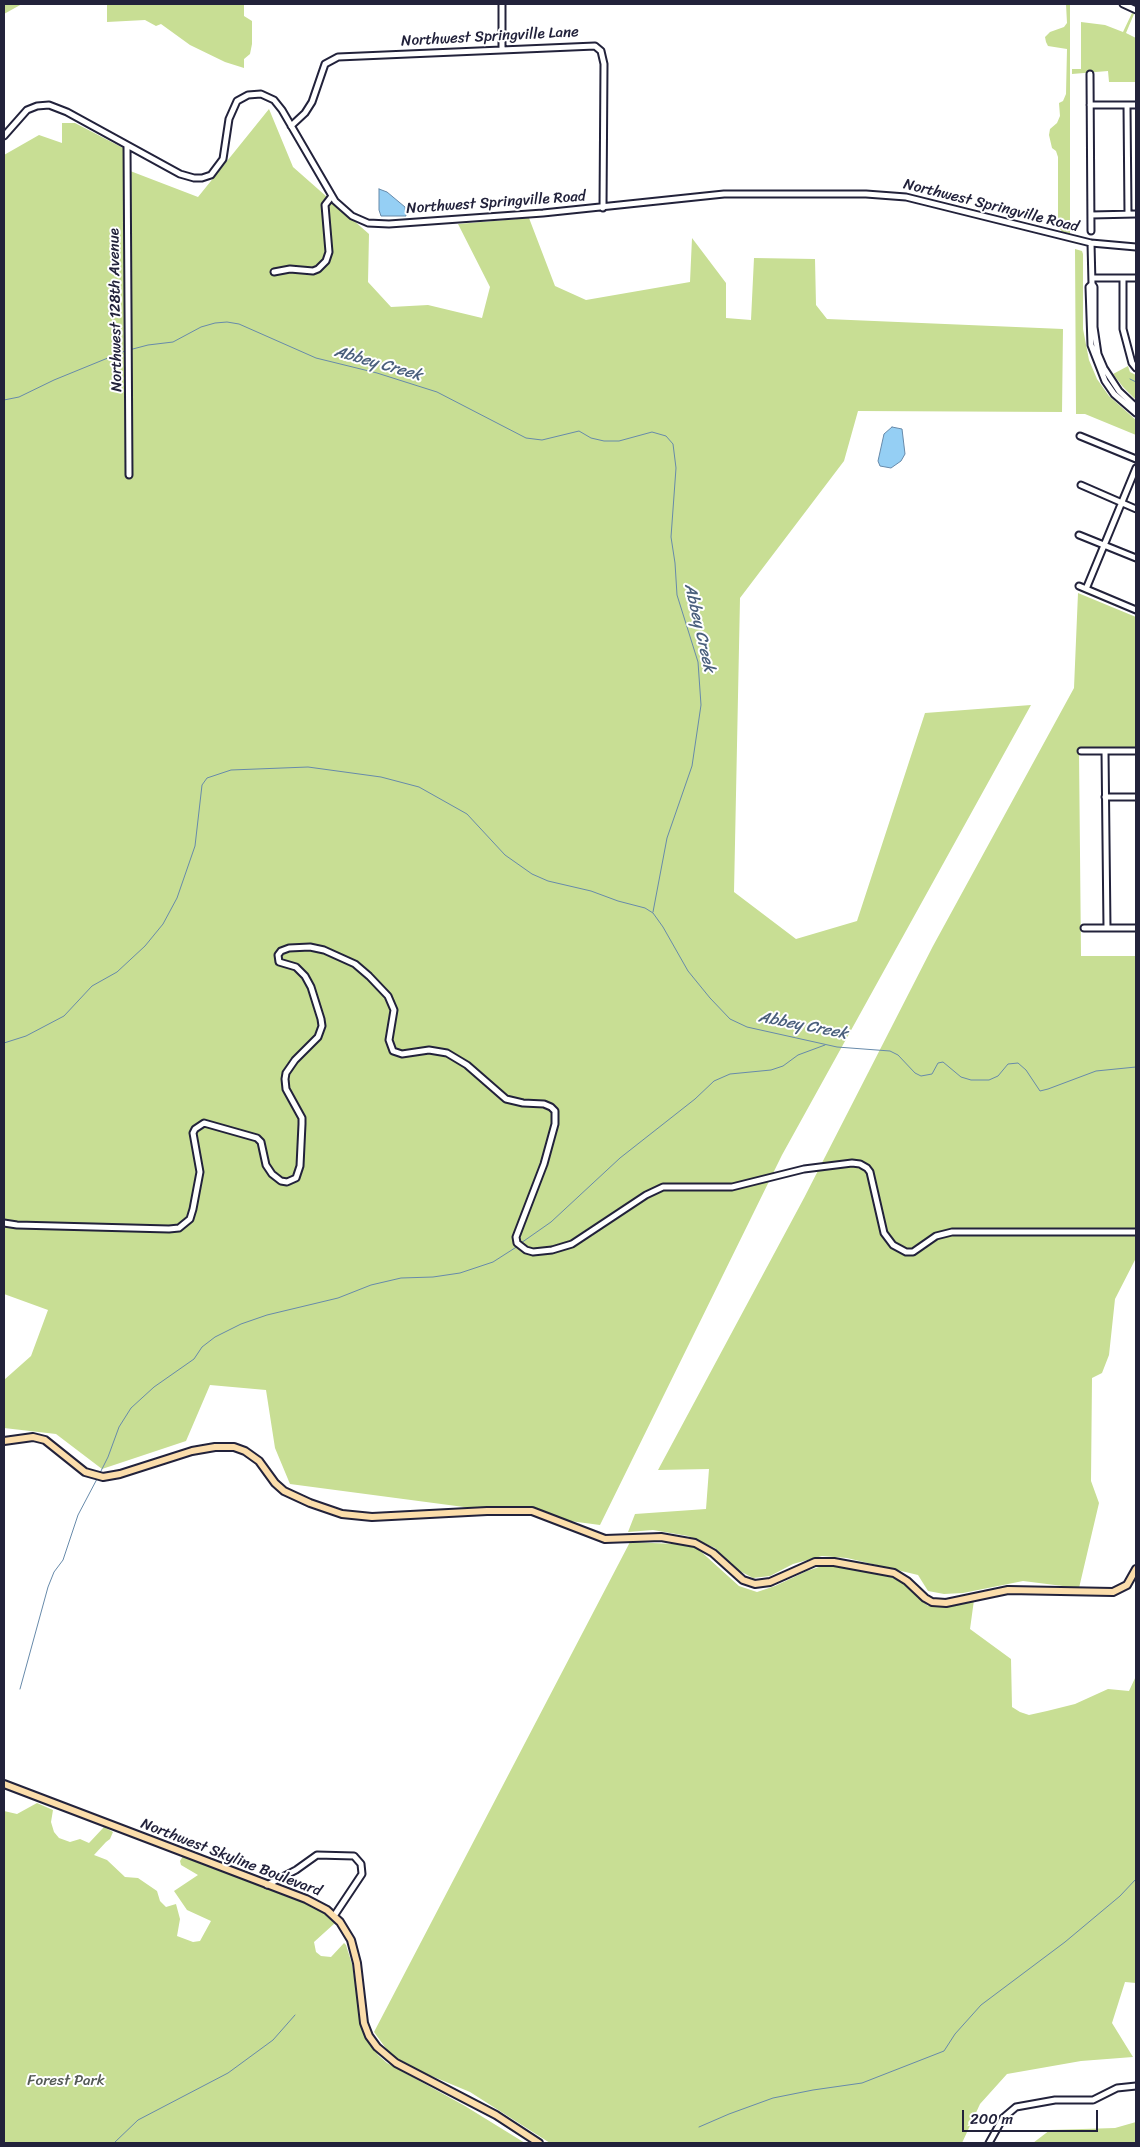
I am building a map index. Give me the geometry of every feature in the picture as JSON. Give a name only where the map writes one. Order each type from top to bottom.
[{"type":"main road","points":[[4,1441],[33,1437],[45,1440],[85,1472],[103,1477],[120,1474],[192,1451],[215,1447],[234,1448],[245,1451],[259,1461],[275,1483],[284,1491],[310,1503],[342,1514],[372,1517],[487,1511],[532,1511],[605,1539],[617,1540],[657,1536],[696,1543],[713,1552],[743,1580],[760,1584],[770,1582],[814,1562],[834,1562],[897,1574],[908,1580],[922,1596],[940,1604],[1009,1590],[1113,1592],[1127,1585],[1136,1569]]},
{"type":"main road","name":"Northwest Skyline Boulevard","points":[[4,1784],[317,1904],[334,1916],[348,1934],[353,1948],[364,2023],[376,2048],[396,2063],[487,2110],[539,2143]]},
{"type":"street","points":[[502,4],[502,49]]},
{"type":"street","points":[[1123,4],[1136,8]]},
{"type":"street","name":"Northwest Springville Lane","points":[[291,126],[309,108],[323,67],[332,58],[595,46],[600,51],[604,64],[602,208]]},
{"type":"street","points":[[1090,74],[1091,231]]},
{"type":"street","name":"Northwest Springville Road","points":[[4,136],[27,110],[37,106],[49,105],[67,112],[185,176],[202,178],[212,174],[223,159],[231,113],[237,101],[254,94],[267,96],[278,105],[332,196],[352,216],[361,221],[377,224],[602,208],[735,194],[893,195],[1092,243],[1136,246]]},
{"type":"street","points":[[1090,105],[1136,105]]},
{"type":"street","points":[[1127,105],[1128,214]]},
{"type":"street","name":"Northwest 128th Avenue","points":[[127,145],[129,475]]},
{"type":"street","points":[[274,272],[290,269],[313,271],[322,266],[328,255],[325,205],[332,196]]},
{"type":"street","points":[[1091,215],[1136,214]]},
{"type":"street","points":[[1092,243],[1094,327],[1098,354],[1118,391],[1136,406]]},
{"type":"street","points":[[1123,278],[1123,329],[1132,363],[1136,368]]},
{"type":"street","points":[[1092,281],[1136,278]]},
{"type":"street","points":[[1092,281],[1089,287],[1089,328],[1094,357],[1105,381],[1114,394],[1136,413]]},
{"type":"street","points":[[1080,436],[1136,460]]},
{"type":"street","points":[[1086,589],[1136,468]]},
{"type":"street","points":[[1081,485],[1136,509]]},
{"type":"street","points":[[1079,534],[1136,558]]},
{"type":"street","points":[[1079,586],[1136,610]]},
{"type":"street","points":[[1081,751],[1136,751]]},
{"type":"street","points":[[1105,751],[1106,928]]},
{"type":"street","points":[[1105,797],[1136,797]]},
{"type":"street","points":[[1084,928],[1136,928]]},
{"type":"street","points":[[4,1223],[18,1225],[179,1228],[190,1219],[193,1209],[200,1172],[193,1133],[195,1129],[204,1123],[257,1138],[261,1142],[266,1165],[272,1174],[281,1181],[287,1182],[296,1178],[300,1166],[302,1118],[285,1085],[285,1079],[286,1073],[295,1060],[318,1037],[322,1026],[322,1019],[306,976],[296,967],[279,962],[278,955],[281,951],[288,948],[310,947],[324,950],[355,964],[388,996],[394,1010],[389,1040],[393,1050],[402,1054],[429,1050],[447,1054],[467,1065],[506,1099],[522,1103],[544,1104],[555,1111],[555,1124],[544,1164],[516,1237],[517,1243],[526,1250],[533,1252],[552,1250],[572,1244],[646,1195],[663,1187],[732,1187],[804,1169],[852,1163],[860,1164],[870,1172],[884,1233],[893,1245],[906,1252],[913,1252],[936,1236],[952,1232],[1136,1232]]},
{"type":"street","points":[[267,1885],[296,1870],[310,1858],[317,1855],[354,1856],[361,1864],[362,1874],[334,1916]]},
{"type":"street","points":[[989,2143],[997,2126],[1016,2107],[1055,2100],[1093,2100],[1117,2088],[1136,2086]]},
{"type":"green space","points":[[4,4],[22,4],[4,14]]},
{"type":"green space","points":[[107,4],[244,4],[244,16],[252,21],[250,54],[244,59],[244,68],[225,62],[190,45],[161,24],[156,26],[145,20],[107,22]]},
{"type":"green space","points":[[1066,4],[1070,4],[1070,235],[1063,233],[1058,220],[1058,157],[1056,151],[1052,148],[1049,135],[1050,129],[1057,123],[1060,116],[1059,103],[1063,101],[1066,94],[1067,49],[1048,46],[1045,37],[1050,32],[1064,27],[1067,23]]},
{"type":"green space","points":[[1132,13],[1134,14],[1126,33],[1136,38],[1136,82],[1109,82],[1108,71],[1072,74],[1072,69],[1081,69],[1081,22],[1105,25],[1123,32]]},
{"type":"green space","points":[[269,109],[293,167],[369,234],[368,282],[391,307],[428,305],[482,318],[490,287],[458,224],[529,218],[555,286],[586,300],[690,282],[692,238],[726,283],[726,318],[751,320],[754,258],[815,259],[816,305],[827,319],[1063,329],[1062,412],[858,411],[844,461],[740,598],[734,892],[796,939],[857,921],[925,713],[1031,705],[782,1155],[600,1525],[290,1484],[275,1448],[266,1390],[210,1385],[186,1441],[102,1469],[56,1434],[4,1428],[4,1380],[31,1356],[48,1310],[4,1294],[4,155],[39,135],[62,143],[62,123],[75,123],[125,149],[125,169],[198,197]]},
{"type":"green space","points":[[1075,249],[1082,251],[1083,254],[1083,329],[1089,360],[1097,379],[1109,396],[1136,420],[1136,435],[1085,414],[1076,414]]},
{"type":"green space","points":[[1128,366],[1130,372],[1136,375],[1136,400],[1113,374]]},
{"type":"green space","points":[[1078,593],[1136,617],[1136,751],[1079,752],[1081,956],[1136,956],[1136,1258],[1115,1299],[1109,1355],[1102,1373],[1092,1378],[1091,1481],[1099,1503],[1079,1588],[1023,1581],[963,1593],[944,1594],[928,1591],[918,1575],[847,1558],[822,1556],[793,1564],[770,1576],[753,1578],[738,1570],[715,1548],[688,1536],[653,1530],[628,1532],[635,1514],[706,1509],[709,1469],[658,1470],[804,1198],[933,946],[1074,688]]},
{"type":"green space","points":[[630,1542],[675,1544],[697,1548],[739,1586],[757,1592],[825,1565],[882,1573],[900,1581],[928,1606],[948,1606],[974,1600],[970,1629],[1011,1659],[1012,1707],[1029,1715],[1075,1704],[1108,1689],[1129,1691],[1136,1676],[1136,1983],[1125,1982],[1112,2023],[1133,2057],[1081,2061],[1007,2074],[980,2104],[962,2143],[550,2143],[470,2092],[422,2072],[390,2054],[374,2032]]},
{"type":"green space","name":"Forest Park","points":[[37,1803],[53,1810],[51,1822],[54,1832],[59,1838],[70,1842],[80,1839],[89,1843],[104,1827],[113,1832],[110,1839],[94,1855],[107,1860],[125,1877],[138,1878],[157,1891],[160,1901],[166,1907],[176,1904],[180,1919],[177,1936],[193,1942],[200,1941],[211,1921],[187,1910],[174,1891],[198,1875],[181,1865],[180,1861],[183,1856],[315,1907],[328,1915],[335,1923],[314,1942],[316,1952],[321,1956],[331,1957],[344,1943],[346,1945],[352,1964],[364,2035],[378,2055],[387,2063],[465,2106],[525,2143],[4,2143],[4,1811],[17,1814]]},
{"type":"green space","points":[[1136,2122],[1136,2143],[1033,2143],[1050,2130],[1115,2128]]},
{"type":"water","points":[[379,189],[387,192],[405,207],[406,216],[381,216],[379,210]]},
{"type":"water","points":[[892,427],[902,429],[905,454],[901,461],[891,468],[880,466],[878,461],[884,434]]},
{"type":"waterway","name":"Abbey Creek","points":[[129,350],[148,345],[173,342],[201,327],[227,322],[239,324],[316,358],[377,373],[437,392],[526,438],[542,440],[579,431],[591,438],[604,441],[619,441],[652,432],[666,436],[673,444],[676,468],[671,537],[677,595],[698,662],[701,705],[692,766],[667,838],[653,912]]},
{"type":"waterway","name":"Abbey Creek","points":[[4,400],[19,397],[54,380],[125,351]]},
{"type":"waterway","points":[[1130,379],[1136,382]]},
{"type":"waterway","points":[[4,1043],[26,1036],[64,1016],[92,986],[117,972],[145,946],[163,924],[177,898],[195,846],[202,785],[207,778],[231,770],[308,767],[381,777],[419,787],[467,814],[505,855],[532,874],[548,881],[591,891],[645,908],[653,913],[688,971],[710,998],[730,1019],[747,1027],[837,1047],[890,1051],[898,1055],[915,1073],[921,1076],[932,1074],[938,1063],[943,1062],[961,1077],[971,1080],[989,1080],[998,1076],[1008,1064],[1018,1063],[1026,1070],[1040,1091],[1096,1071],[1136,1067]]},
{"type":"waterway","points":[[521,1243],[551,1222],[620,1158],[695,1099],[714,1081],[730,1074],[771,1070],[783,1066],[798,1055],[825,1045]]},
{"type":"waterway","points":[[100,1473],[119,1427],[131,1408],[154,1387],[194,1359],[202,1347],[215,1337],[241,1324],[267,1315],[338,1298],[371,1285],[401,1278],[433,1277],[460,1273],[493,1262],[518,1246]]},
{"type":"waterway","points":[[20,1689],[48,1587],[54,1572],[63,1560],[78,1515],[97,1479]]},
{"type":"waterway","points":[[699,2127],[773,2098],[862,2083],[944,2051],[955,2034],[981,2005],[1065,1942],[1120,1896],[1136,1879]]},
{"type":"waterway","points":[[114,2143],[138,2120],[228,2073],[273,2040],[295,2015]]}]
